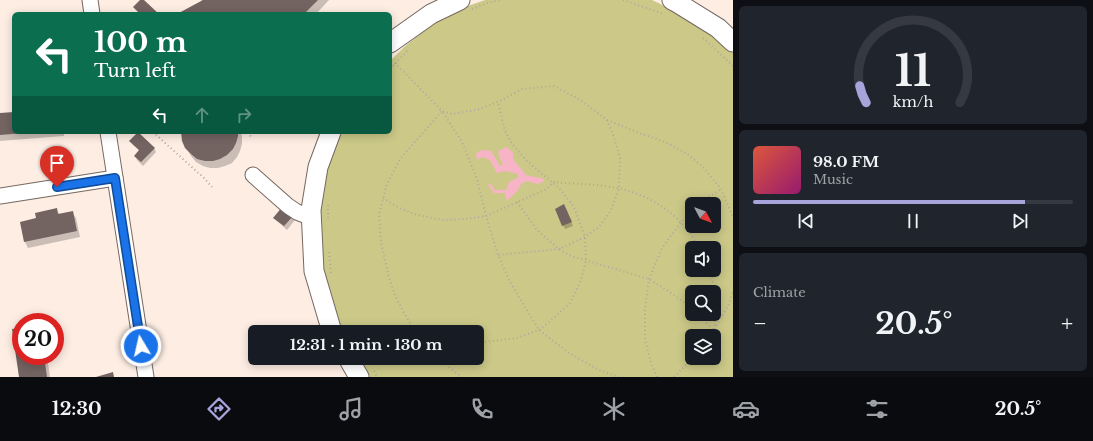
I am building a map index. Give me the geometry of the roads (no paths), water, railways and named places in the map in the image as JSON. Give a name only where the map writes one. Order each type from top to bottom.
[{"type":"main road","points":[[671,8],[676,2],[718,28],[733,42]]},
{"type":"main road","points":[[392,42],[431,14],[464,5]]},
{"type":"main road","points":[[330,134],[318,167],[311,210],[320,220],[314,271],[338,325]]},
{"type":"main road","points":[[352,365],[359,377]]},
{"type":"lane","points":[[90,0],[92,12]]},
{"type":"lane","points":[[108,134],[146,377]]},
{"type":"lane","points":[[253,175],[288,206],[297,212],[320,220]]},
{"type":"lane","points":[[0,196],[115,178]]}]
